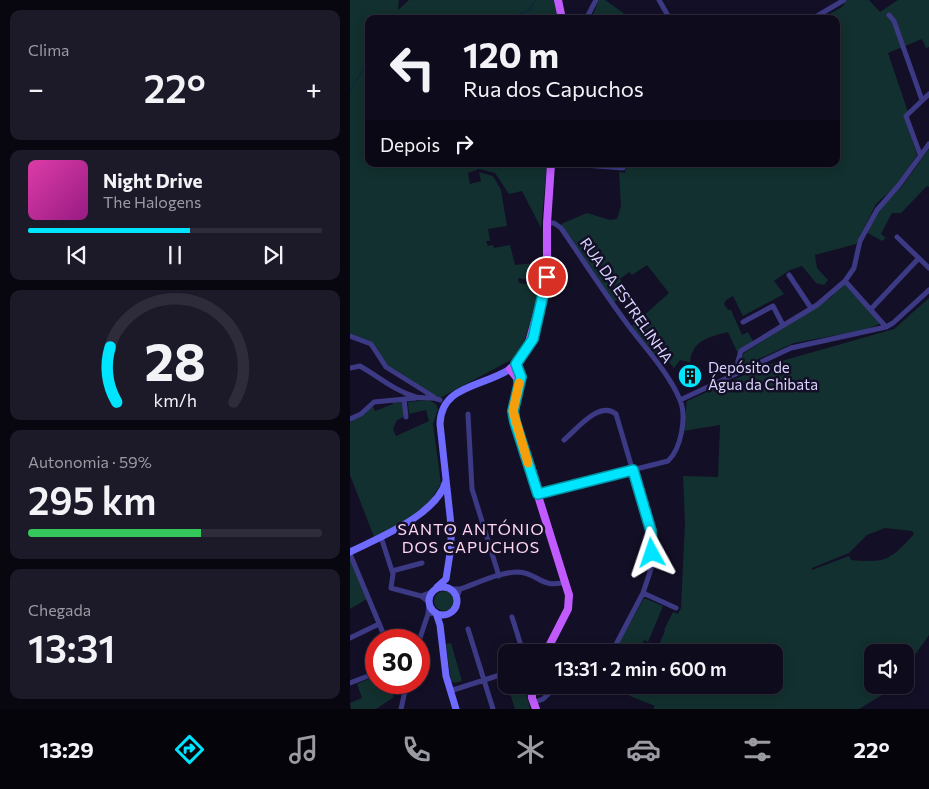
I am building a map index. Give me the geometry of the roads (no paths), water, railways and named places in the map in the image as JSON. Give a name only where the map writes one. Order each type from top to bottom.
[{"type":"main road","points":[[558,0],[561,15]]},
{"type":"main road","points":[[550,644],[568,609],[569,600],[566,582],[515,422],[513,411],[521,373],[513,366],[528,346],[547,277],[547,223],[551,167]]},
{"type":"street","points":[[588,15],[596,0]]},
{"type":"street","points":[[819,15],[844,0]]},
{"type":"street","points":[[660,1],[668,15]]},
{"type":"street","points":[[889,15],[893,18],[922,100]]},
{"type":"street","points":[[920,154],[906,116],[929,94]]},
{"type":"street","points":[[738,372],[738,361],[741,351],[811,308],[845,281],[854,268],[860,240],[877,210],[899,185],[929,144]]},
{"type":"street","points":[[610,167],[623,168]]},
{"type":"street","name":"RUA DA ESTRELINHA","points":[[547,223],[554,223],[561,228],[618,311],[664,373],[680,400]]},
{"type":"street","points":[[897,237],[929,268]]},
{"type":"street","points":[[871,309],[919,258]]},
{"type":"street","points":[[789,275],[811,308]]},
{"type":"street","points":[[845,281],[886,327]]},
{"type":"street","points":[[538,494],[668,461],[676,451],[682,416],[680,400],[791,348],[886,327],[894,323],[929,290]]},
{"type":"street","points":[[743,322],[773,306],[783,325]]},
{"type":"street","points":[[350,336],[371,344],[386,366],[440,402]]},
{"type":"street","points":[[350,368],[362,367],[387,385],[419,397],[440,402],[513,366]]},
{"type":"street","points":[[350,419],[361,414],[374,402],[419,397]]},
{"type":"street","points":[[404,399],[406,417]]},
{"type":"street","points":[[381,629],[350,553],[422,513],[442,495],[446,480],[440,424],[440,402]]},
{"type":"street","points":[[564,440],[600,410],[612,411],[618,418],[653,539],[652,566],[643,593],[616,644]]},
{"type":"street","points":[[468,414],[472,489],[499,576]]},
{"type":"street","points":[[442,495],[449,506],[451,547],[446,579],[457,597]]},
{"type":"street","points":[[381,537],[392,570],[391,588],[421,596],[429,603],[433,614],[440,624]]},
{"type":"street","points":[[392,570],[422,563]]},
{"type":"street","points":[[434,590],[460,589],[499,576],[518,572],[525,573],[550,585],[566,582]]},
{"type":"street","points":[[421,596],[434,590],[446,579]]},
{"type":"street","points":[[456,709],[443,660],[440,624],[444,615],[456,607],[460,589]]},
{"type":"street","points":[[429,603],[434,590]]},
{"type":"street","points":[[643,593],[676,608]]},
{"type":"street","points":[[433,614],[444,615]]},
{"type":"street","points":[[425,629],[433,614]]},
{"type":"street","points":[[512,616],[521,644]]},
{"type":"street","points":[[350,638],[379,624]]},
{"type":"street","points":[[468,629],[493,709]]},
{"type":"street","points":[[450,691],[498,676]]},
{"type":"street","points":[[350,684],[365,678]]},
{"type":"street","points":[[401,709],[404,694]]},
{"type":"street","points":[[535,706],[546,694]]},
{"type":"waterway","points":[[516,15],[528,11],[536,0]]},
{"type":"waterway","points":[[350,90],[365,67]]},
{"type":"place","name":"Depósito de Água da Chibata","points":[[690,376]]},
{"type":"district","name":"SANTO ANTÓNIO DOS CAPUCHOS","points":[[471,537]]}]
